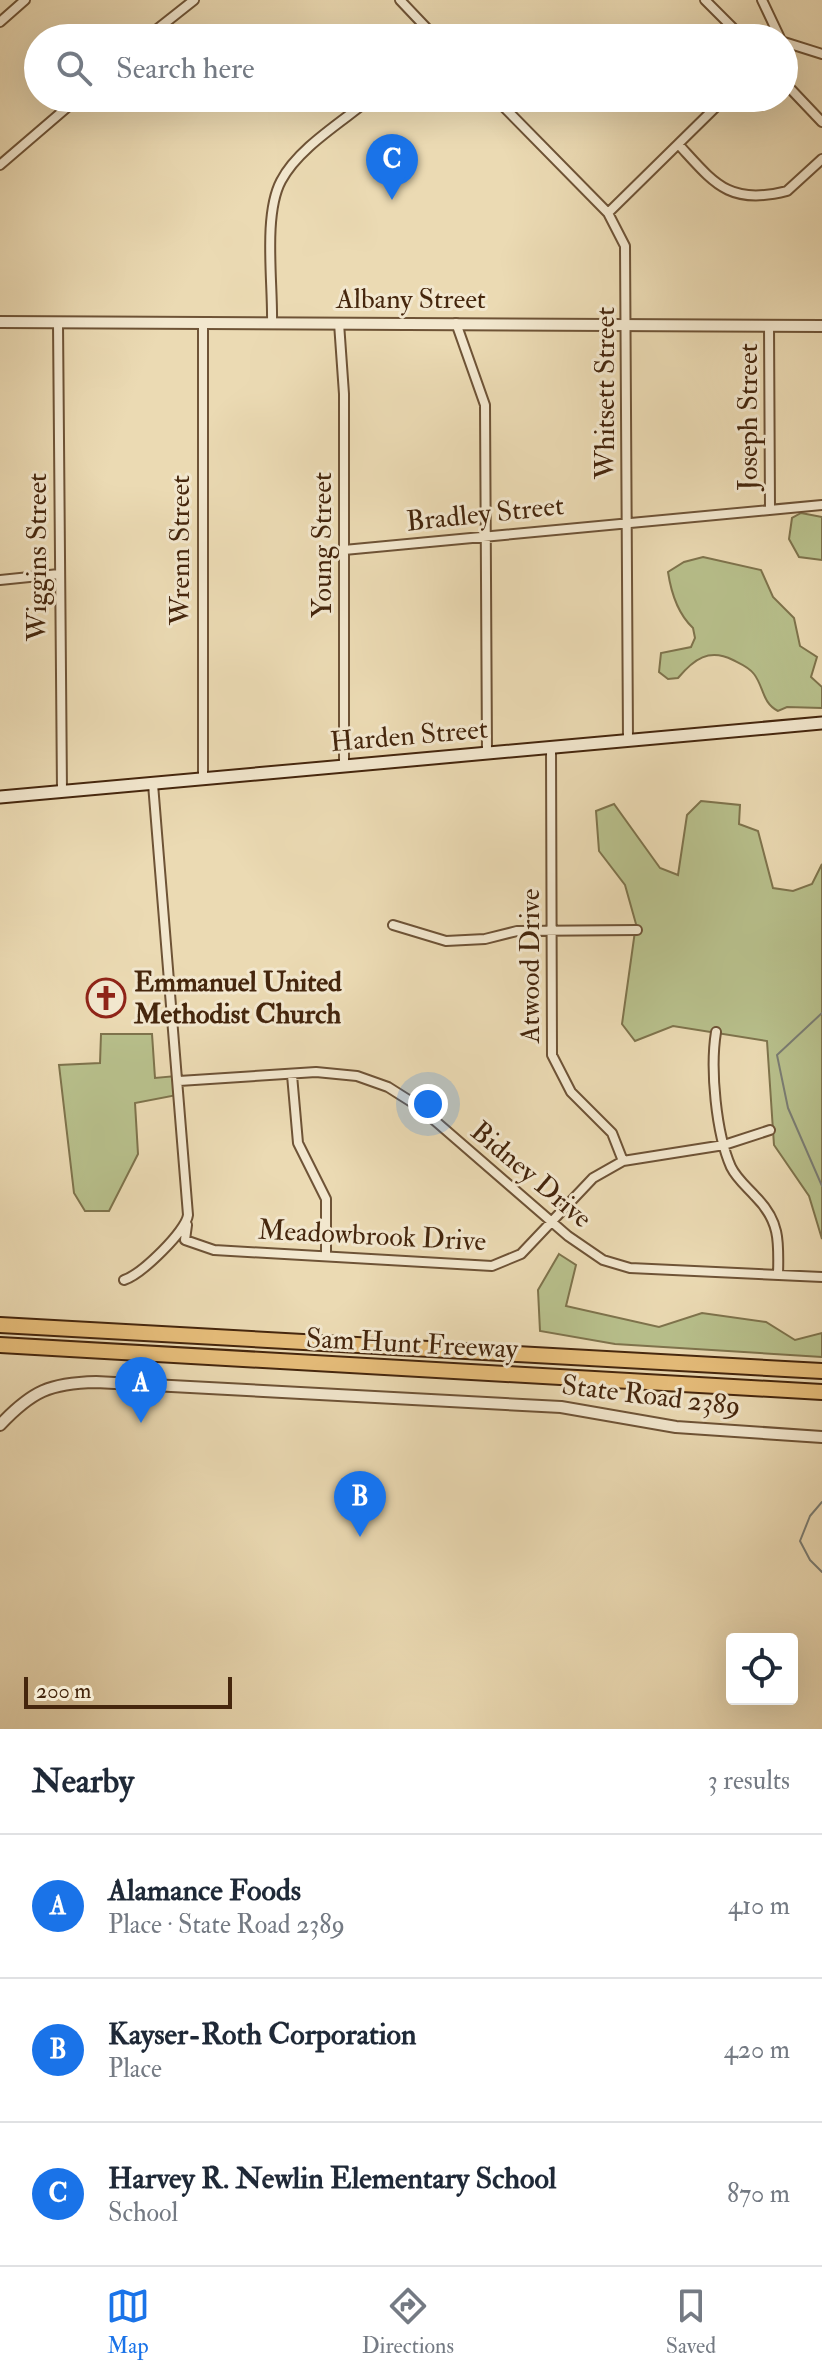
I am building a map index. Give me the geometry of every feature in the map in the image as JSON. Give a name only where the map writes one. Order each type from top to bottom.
[{"type":"highway","name":"Sam Hunt Freeway","points":[[0,1325],[822,1371]]},
{"type":"highway","name":"Sam Hunt Freeway","points":[[0,1345],[822,1392]]},
{"type":"main road","name":"Harden Street","points":[[0,797],[822,723]]},
{"type":"street","points":[[0,22],[25,0]]},
{"type":"street","points":[[164,24],[194,0]]},
{"type":"street","points":[[400,0],[423,24]]},
{"type":"street","points":[[705,0],[729,24]]},
{"type":"street","points":[[762,0],[774,24]]},
{"type":"street","points":[[798,46],[822,54]]},
{"type":"street","points":[[798,97],[822,122]]},
{"type":"street","points":[[0,165],[62,112]]},
{"type":"street","points":[[272,322],[273,206],[280,183],[292,165],[354,112]]},
{"type":"street","name":"Whitsett Street","points":[[509,112],[608,213],[619,230],[627,257],[628,740]]},
{"type":"street","points":[[608,213],[711,112]]},
{"type":"street","points":[[679,145],[716,185],[734,193],[787,191],[822,159]]},
{"type":"street","name":"Albany Street","points":[[0,322],[822,326]]},
{"type":"street","name":"Wiggins Street","points":[[58,323],[62,791]]},
{"type":"street","name":"Wrenn Street","points":[[203,323],[203,778]]},
{"type":"street","name":"Young Street","points":[[339,323],[344,550],[344,766]]},
{"type":"street","points":[[456,323],[485,405],[487,753]]},
{"type":"street","name":"Joseph Street","points":[[769,326],[770,508]]},
{"type":"street","name":"Bradley Street","points":[[344,550],[822,505]]},
{"type":"street","points":[[0,580],[59,574]]},
{"type":"street","name":"Atwood Drive","points":[[551,748],[551,1044],[556,1067],[571,1092],[612,1133],[623,1161]]},
{"type":"street","points":[[124,1280],[147,1266],[187,1225],[179,1081],[153,784]]},
{"type":"street","points":[[393,925],[446,941],[551,930],[637,930]]},
{"type":"street","points":[[716,1032],[714,1071],[724,1145],[737,1177],[768,1209],[777,1224],[778,1275]]},
{"type":"street","points":[[292,1075],[298,1143],[326,1199],[326,1254]]},
{"type":"street","name":"Bidney Drive","points":[[179,1081],[349,1075],[401,1094],[593,1254],[625,1267],[822,1277]]},
{"type":"street","name":"Meadowbrook Drive","points":[[187,1225],[185,1240],[204,1248],[492,1266],[521,1254],[593,1178],[623,1161],[724,1145],[770,1130]]},
{"type":"street","name":"State Road 2389","points":[[0,1425],[23,1402],[43,1389],[62,1383],[96,1382],[561,1407],[676,1427],[822,1437]]},
{"type":"green space","points":[[801,513],[822,517],[822,560],[799,557],[789,539],[792,518]]},
{"type":"green space","points":[[703,557],[761,570],[773,597],[794,618],[800,646],[817,657],[811,677],[822,687],[822,708],[787,707],[778,711],[769,704],[752,672],[742,664],[717,655],[702,657],[678,678],[668,679],[659,672],[661,653],[691,647],[695,638],[693,628],[676,602],[668,572],[684,562]]},
{"type":"green space","points":[[701,801],[740,805],[739,824],[758,831],[773,888],[793,891],[812,884],[822,864],[822,1239],[809,1196],[774,1145],[767,1041],[673,1026],[635,1041],[622,1024],[636,924],[625,885],[599,851],[596,811],[614,804],[660,868],[678,875],[687,815]]},
{"type":"green space","points":[[101,1034],[152,1034],[155,1078],[176,1076],[177,1095],[135,1103],[138,1154],[109,1211],[85,1211],[74,1193],[59,1065],[100,1063]]},
{"type":"green space","points":[[559,1254],[576,1265],[566,1306],[659,1327],[702,1313],[766,1322],[795,1340],[822,1333],[822,1357],[615,1344],[540,1331],[538,1290]]},
{"type":"waterway","points":[[822,1013],[777,1055],[788,1108],[822,1186]]},
{"type":"waterway","points":[[822,1502],[810,1516],[800,1541],[810,1560],[822,1572]]},
{"type":"place","name":"Harvey R. Newlin Elementary School","points":[[392,200]]},
{"type":"place","name":"Emmanuel United Methodist Church","points":[[106,998]]},
{"type":"place","name":"Alamance Foods","points":[[141,1423]]},
{"type":"place","name":"Kayser-Roth Corporation","points":[[360,1537]]}]
